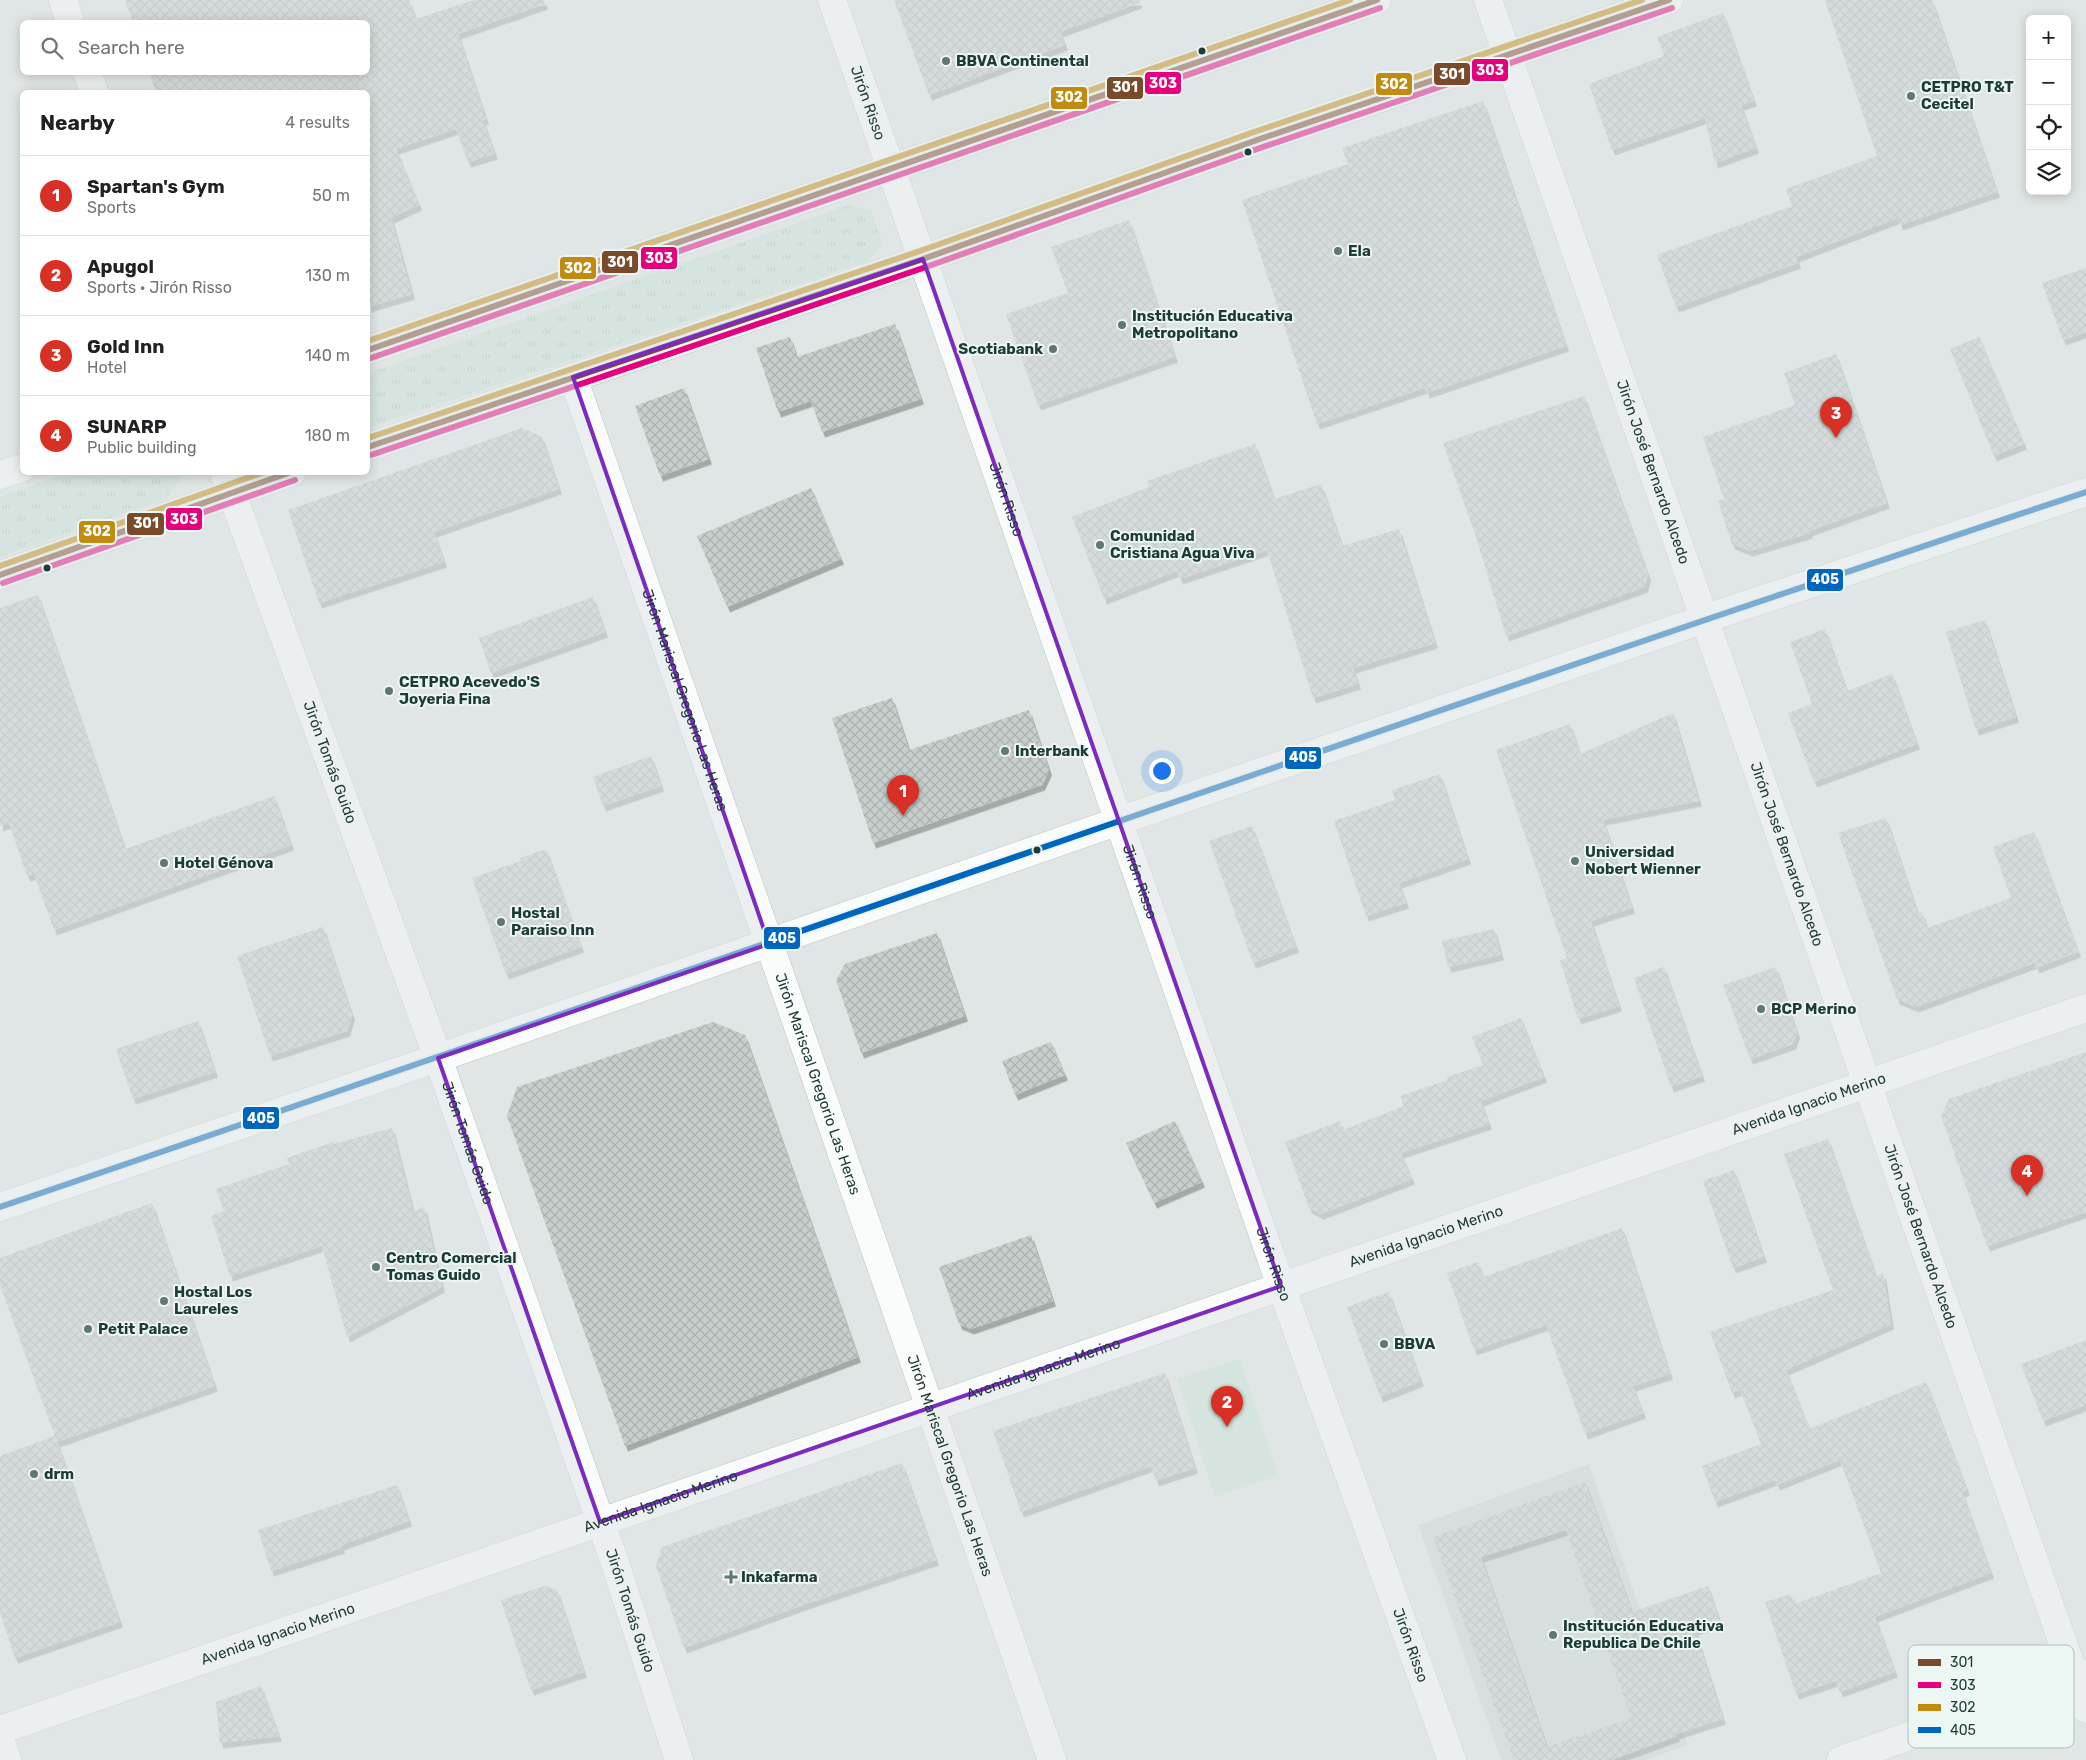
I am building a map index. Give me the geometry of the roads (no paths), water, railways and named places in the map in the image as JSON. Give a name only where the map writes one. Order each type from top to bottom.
[{"type":"street","points":[[62,0],[69,20]]},
{"type":"street","name":"Jirón Risso","points":[[832,0],[1282,1286],[1452,1760]]},
{"type":"street","points":[[370,349],[1377,0]]},
{"type":"street","name":"Jirón José Bernardo Alcedo","points":[[1488,0],[1866,1083],[2069,1645]]},
{"type":"street","points":[[370,446],[923,259],[1257,140],[1669,0]]},
{"type":"street","points":[[88,75],[93,90]]},
{"type":"street","name":"Jirón Mariscal Gregorio Las Heras","points":[[573,377],[1052,1760]]},
{"type":"street","points":[[0,475],[20,469]]},
{"type":"street","points":[[0,575],[228,482],[273,475]]},
{"type":"street","name":"Jirón Tomás Guido","points":[[228,482],[438,1058],[600,1522],[679,1760]]},
{"type":"street","points":[[0,1207],[769,944],[1704,619],[2086,492]]},
{"type":"street","name":"Avenida Ignacio Merino","points":[[0,1730],[2086,1008]]},
{"type":"street","name":"Jirón José Bernardo Alcedo","points":[[2074,1659],[2080,1676],[2086,1709]]},
{"type":"street","points":[[1841,1760],[1908,1736]]},
{"type":"street","points":[[0,1739],[7,1760]]},
{"type":"place","name":"BBVA Continental","points":[[946,61]]},
{"type":"place","name":"CETPRO T&T Cecitel","points":[[1911,96]]},
{"type":"place","name":"Ela","points":[[1338,251]]},
{"type":"place","name":"Institución Educativa Metropolitano","points":[[1122,325]]},
{"type":"place","name":"Scotiabank","points":[[1053,349]]},
{"type":"place","name":"Gold Inn","points":[[1836,438]]},
{"type":"place","name":"Comunidad Cristiana Agua Viva","points":[[1100,545]]},
{"type":"place","name":"CETPRO Acevedo'S Joyeria Fina","points":[[389,691]]},
{"type":"place","name":"Interbank","points":[[1005,751]]},
{"type":"place","name":"Spartan's Gym","points":[[903,816]]},
{"type":"place","name":"Universidad Nobert Wienner","points":[[1575,861]]},
{"type":"place","name":"Hotel Génova","points":[[164,863]]},
{"type":"place","name":"Hostal Paraiso Inn","points":[[501,922]]},
{"type":"place","name":"BCP Merino","points":[[1761,1009]]},
{"type":"place","name":"SUNARP","points":[[2027,1196]]},
{"type":"place","name":"Centro Comercial Tomas Guido","points":[[376,1267]]},
{"type":"place","name":"Hostal Los Laureles","points":[[164,1301]]},
{"type":"place","name":"Petit Palace","points":[[88,1329]]},
{"type":"place","name":"BBVA","points":[[1384,1344]]},
{"type":"place","name":"Apugol","points":[[1227,1427]]},
{"type":"place","name":"drm","points":[[34,1474]]},
{"type":"place","name":"Inkafarma","points":[[731,1577]]},
{"type":"place","name":"Institución Educativa Republica De Chile","points":[[1553,1635]]}]
